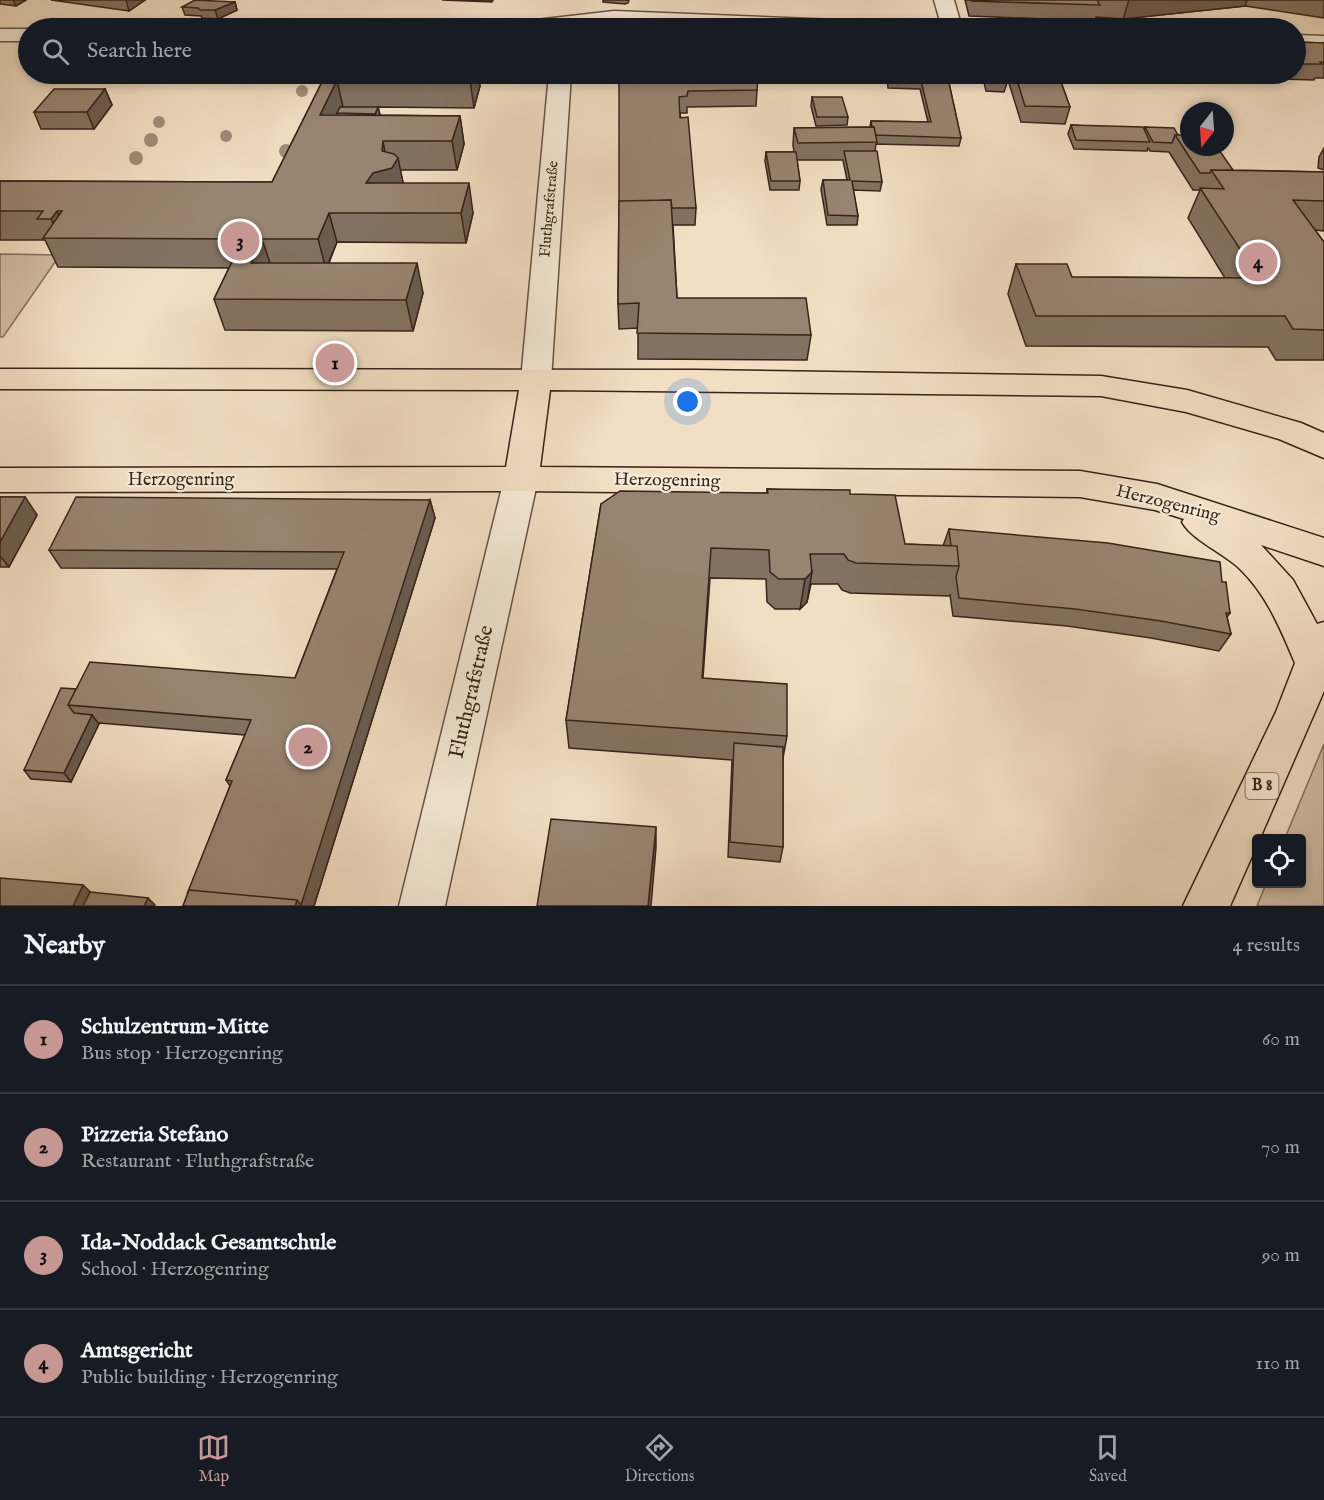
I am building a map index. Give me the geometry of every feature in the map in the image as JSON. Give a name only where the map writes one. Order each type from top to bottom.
[{"type":"main road","points":[[0,379],[697,380],[1101,386],[1188,401],[1290,431],[1324,446]]},
{"type":"main road","points":[[521,479],[536,380]]},
{"type":"main road","name":"Herzogenring","points":[[0,480],[521,479],[1080,484],[1157,497],[1324,552]]},
{"type":"main road","points":[[1157,497],[1229,539],[1259,564],[1288,602],[1319,651]]},
{"type":"main road","name":"B 8","points":[[1206,906],[1295,715],[1319,651]]},
{"type":"street","points":[[944,0],[949,18]]},
{"type":"street","points":[[607,18],[639,18]]},
{"type":"street","points":[[0,35],[18,35]]},
{"type":"street","points":[[1306,41],[1324,42]]},
{"type":"street","name":"Fluthgrafstraße","points":[[536,380],[559,84]]},
{"type":"street","name":"Fluthgrafstraße","points":[[422,906],[521,479]]},
{"type":"shaded area","points":[[0,254],[60,255],[3,337],[0,337]]},
{"type":"shaded area","points":[[1324,744],[1324,906],[1257,906],[1264,888],[1306,888],[1306,834],[1287,834]]},
{"type":"building","points":[[195,0],[235,2],[215,10],[182,7]]},
{"type":"building","points":[[1097,0],[1100,5],[972,1]]},
{"type":"building","points":[[1306,42],[1324,43],[1324,62],[1320,62],[1322,64],[1306,64]]},
{"type":"building","points":[[321,84],[335,84],[320,115],[460,116],[452,141],[383,141],[382,151],[394,154],[398,158],[392,168],[373,173],[366,183],[469,183],[461,213],[329,213],[318,239],[262,239],[251,263],[417,263],[406,300],[214,299],[243,239],[43,238],[62,211],[57,211],[51,219],[37,219],[43,211],[0,211],[0,181],[272,182]]},
{"type":"building","points":[[619,84],[757,84],[757,90],[688,91],[687,96],[679,97],[680,118],[688,117],[696,208],[672,208],[671,200],[619,201]]},
{"type":"building","points":[[922,84],[949,84],[961,138],[876,135],[871,121],[931,122]]},
{"type":"building","points":[[1018,84],[1062,84],[1070,107],[1025,106]]},
{"type":"building","points":[[54,89],[105,89],[87,112],[34,112]]},
{"type":"building","points":[[812,97],[842,97],[848,117],[817,117]]},
{"type":"building","points":[[340,107],[378,107],[375,114],[337,113]]},
{"type":"building","points":[[1071,125],[1143,127],[1150,142],[1076,140]]},
{"type":"building","points":[[874,127],[877,142],[798,143],[794,128]]},
{"type":"building","points":[[1145,127],[1174,128],[1178,135],[1175,135],[1172,143],[1153,142]]},
{"type":"building","points":[[844,151],[877,151],[882,182],[852,181],[858,216],[828,215],[823,180],[850,180]]},
{"type":"building","points":[[766,152],[796,152],[800,181],[771,181]]},
{"type":"building","points":[[1189,156],[1223,156],[1233,170],[1211,170],[1210,173],[1200,173]]},
{"type":"building","points":[[1211,170],[1324,172],[1324,201],[1293,200],[1324,242],[1324,330],[1293,329],[1285,316],[1036,316],[1016,264],[1067,264],[1072,277],[1259,278],[1200,188],[1224,189]]},
{"type":"building","points":[[671,200],[677,298],[806,298],[811,335],[637,333],[639,303],[618,304],[619,201]]},
{"type":"building","points":[[767,489],[850,490],[850,494],[895,495],[905,544],[957,546],[959,566],[856,563],[848,560],[844,554],[810,554],[812,572],[805,579],[779,579],[770,572],[769,550],[711,548],[702,678],[787,684],[787,736],[566,720],[601,504],[620,491],[768,493]]},
{"type":"building","points":[[0,497],[25,497],[0,542]]},
{"type":"building","points":[[76,497],[430,500],[301,905],[297,900],[189,890],[187,894],[232,781],[226,780],[251,720],[68,705],[90,662],[295,678],[344,552],[49,550]]},
{"type":"building","points":[[949,529],[1108,543],[1220,562],[1222,582],[1226,582],[1230,613],[1226,613],[1231,634],[1075,609],[959,598],[956,577],[959,566],[957,546],[951,546]]},
{"type":"building","points":[[61,688],[76,689],[68,705],[74,713],[92,715],[64,773],[24,770]]},
{"type":"building","points":[[734,743],[783,747],[783,847],[730,842]]},
{"type":"building","points":[[551,819],[656,827],[648,906],[537,906]]},
{"type":"building","points":[[0,878],[83,885],[73,906],[0,906]]},
{"type":"building","points":[[189,890],[297,900],[295,906],[183,906]]},
{"type":"building","points":[[90,892],[148,898],[144,906],[83,906]]},
{"type":"place","name":"Ida-Noddack Gesamtschule","points":[[240,241]]},
{"type":"place","name":"Amtsgericht","points":[[1258,262]]},
{"type":"place","name":"Schulzentrum-Mitte","points":[[335,363]]},
{"type":"place","name":"Pizzeria Stefano","points":[[308,747]]}]
